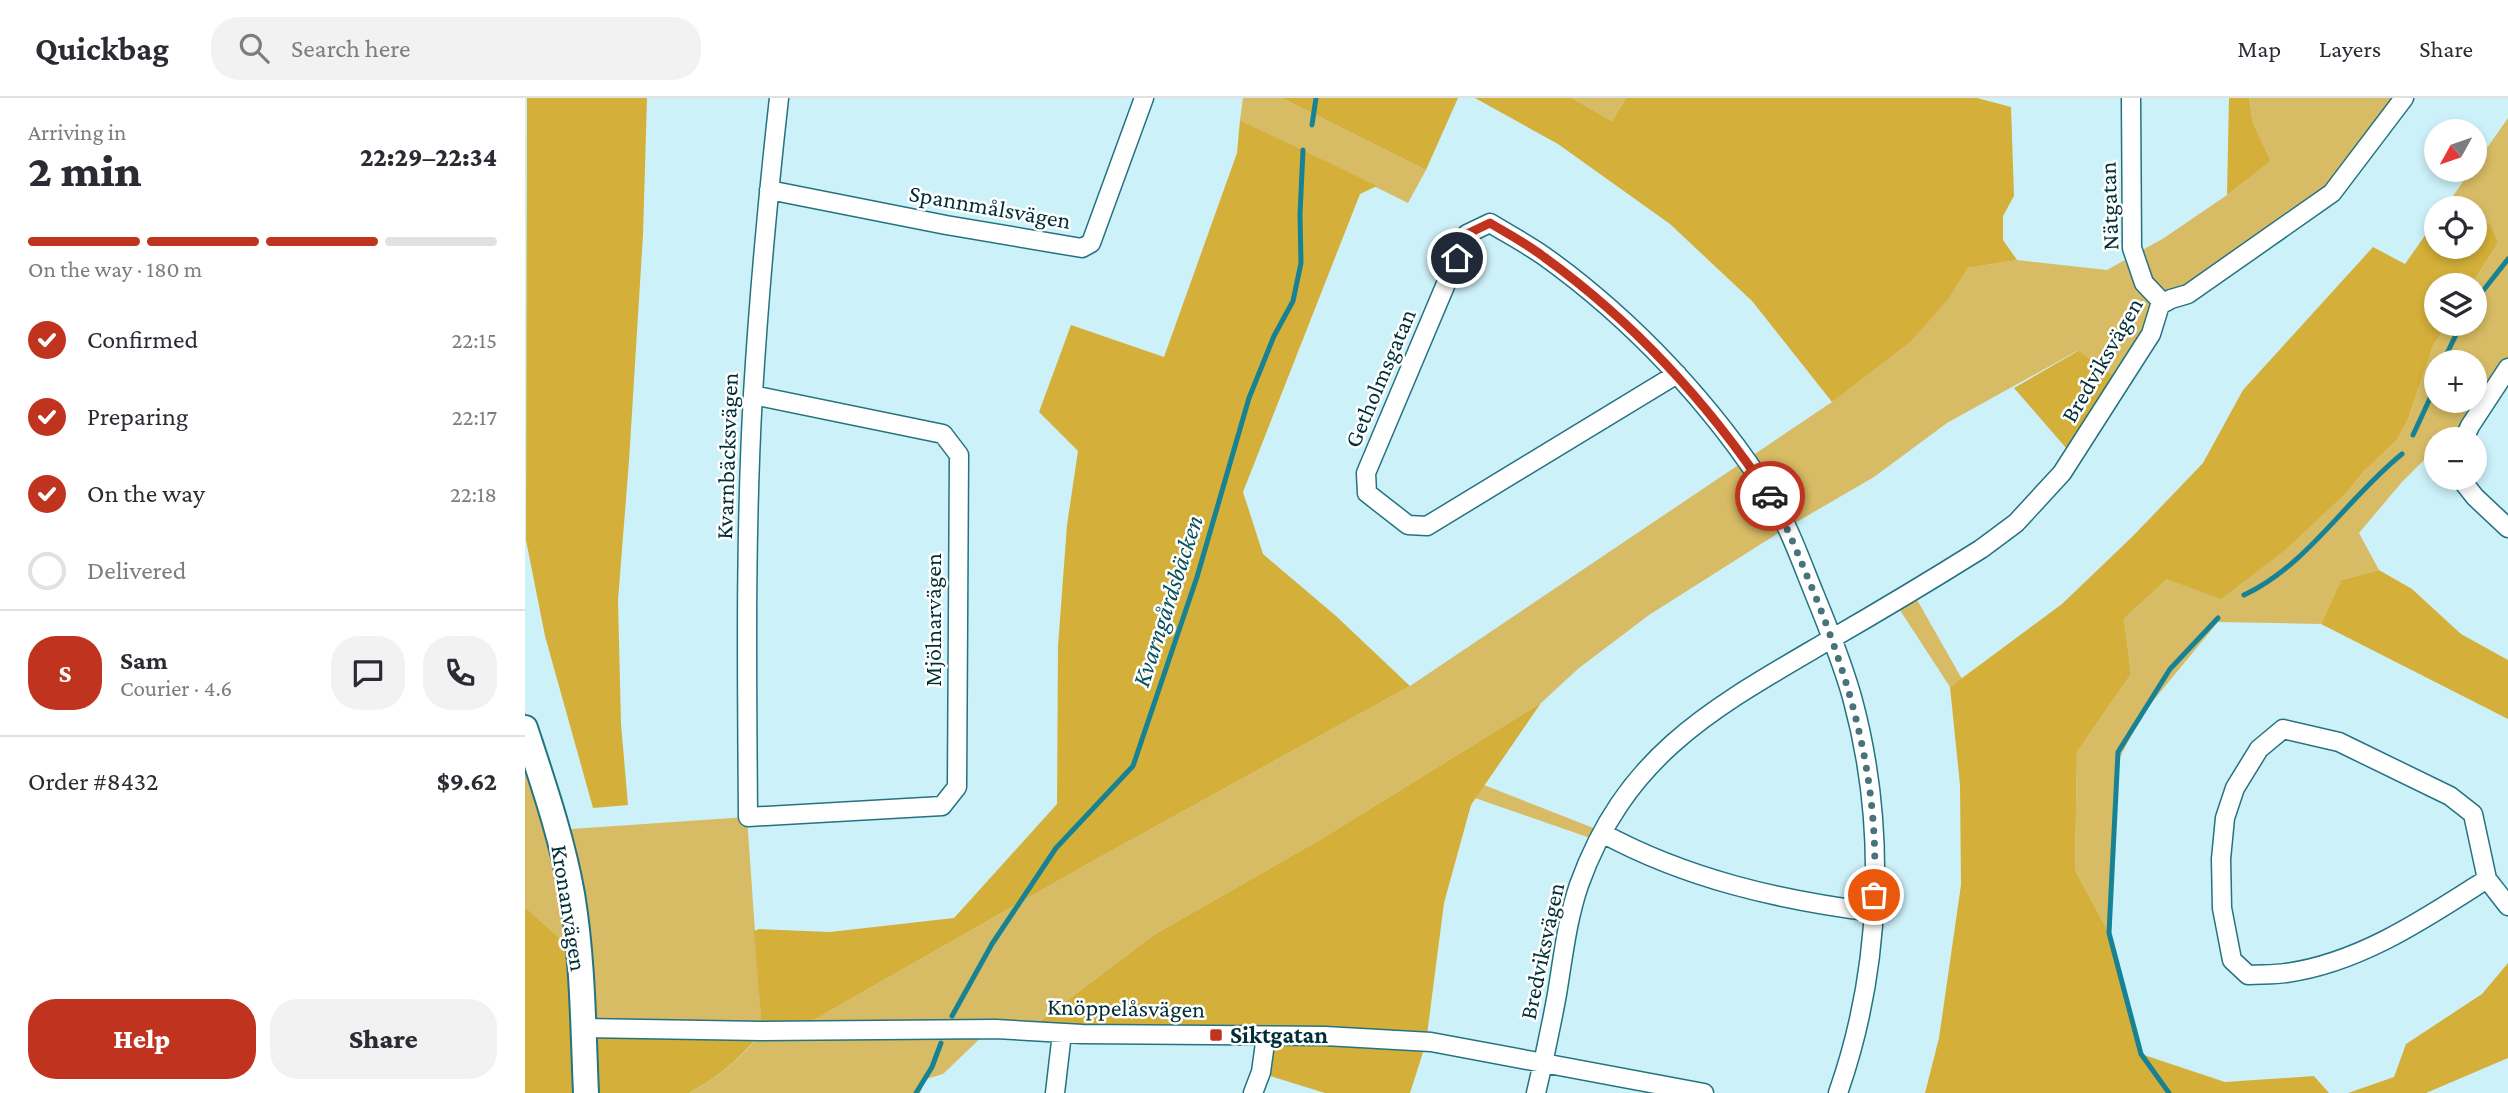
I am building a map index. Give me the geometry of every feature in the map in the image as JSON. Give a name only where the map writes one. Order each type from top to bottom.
[{"type":"street","name":"Kvarnbäcksvägen","points":[[748,817],[746,621],[753,395],[779,98]]},
{"type":"street","name":"Spannmålsvägen","points":[[769,190],[946,225],[1082,248],[1091,243],[1144,98]]},
{"type":"street","name":"Nätgatan","points":[[2131,98],[2132,248],[2144,284],[2163,303]]},
{"type":"street","name":"Bredviksvägen","points":[[1536,1093],[1573,905],[1602,833],[1632,786],[1651,764],[1681,735],[1713,711],[1981,550],[2032,508],[2076,453],[2151,334],[2158,309],[2163,303],[2188,294],[2332,193],[2404,98]]},
{"type":"street","name":"Getholmsgatan","points":[[1677,374],[1427,526],[1408,525],[1367,494],[1366,473],[1467,234],[1490,223],[1542,255],[1595,296],[1677,374],[1696,395],[1749,464],[1771,498],[1791,537],[1832,639]]},
{"type":"street","points":[[2470,427],[2508,368]]},
{"type":"street","name":"Mjölnarvägen","points":[[748,817],[942,806],[957,787],[959,455],[943,434],[753,395]]},
{"type":"street","points":[[2469,490],[2508,528]]},
{"type":"street","points":[[1832,639],[1852,699],[1866,765],[1874,843],[1869,965],[1838,1093]]},
{"type":"street","name":"Kronanvägen","points":[[525,728],[532,771],[554,819],[571,893],[579,949],[586,1093]]},
{"type":"street","points":[[2487,879],[2414,925],[2349,955],[2326,964],[2285,973],[2248,975],[2232,960],[2222,908],[2221,859],[2225,818],[2235,788],[2259,749],[2283,729],[2339,742],[2450,796],[2473,814],[2487,879],[2508,906]]},
{"type":"street","points":[[1602,833],[1672,865],[1721,882],[1796,901],[1873,912]]},
{"type":"street","name":"Knöppelåsvägen","points":[[583,1028],[812,1031],[996,1029],[1062,1033],[1325,1036],[1431,1042],[1704,1093]]},
{"type":"street","points":[[1055,1093],[1062,1033]]},
{"type":"street","points":[[1253,1093],[1261,1072],[1266,1036]]},
{"type":"shaded area","points":[[527,98],[647,98],[643,235],[618,600],[621,724],[628,805],[593,808],[545,636],[526,540]]},
{"type":"shaded area","points":[[1243,98],[1282,98],[1426,170],[1408,203],[1240,120]]},
{"type":"shaded area","points":[[1282,98],[1458,98],[1426,170]]},
{"type":"shaded area","points":[[1475,98],[1572,98],[1612,121],[1626,98],[1977,98],[2011,107],[2014,196],[2003,216],[2003,240],[2017,260],[1968,268],[1950,297],[1911,341],[1832,402],[1752,301],[1670,224],[1558,144]]},
{"type":"shaded area","points":[[1572,98],[1626,98],[1612,121]]},
{"type":"shaded area","points":[[2229,98],[2249,98],[2253,123],[2271,161],[2227,195]]},
{"type":"shaded area","points":[[2249,98],[2405,98],[2331,192],[2176,298],[2120,380],[2077,351],[1947,423],[1874,477],[1788,527],[1649,615],[1579,668],[1541,703],[1323,838],[1155,934],[1024,1033],[990,1029],[943,1074],[926,1079],[920,1093],[689,1093],[728,1067],[762,1033],[599,1022],[591,966],[525,907],[525,712],[571,829],[747,817],[762,1032],[826,1013],[1091,862],[1410,686],[1832,402],[1950,297],[1968,268],[2017,260],[2107,270],[2164,238],[2271,161],[2253,123]]},
{"type":"shaded area","points":[[2508,118],[2508,366],[2487,399],[2487,350],[2432,350],[2439,336],[2487,336],[2487,273],[2479,273],[2498,243],[2491,225],[2487,222],[2487,196],[2453,196],[2463,182],[2487,182],[2487,148]]},
{"type":"shaded area","points":[[1240,120],[1377,186],[1360,194],[1243,492],[1263,554],[1336,616],[1410,686],[1091,862],[795,1030],[762,1032],[754,931],[830,932],[954,918],[1057,804],[1058,646],[1067,525],[1078,451],[1039,412],[1071,325],[1164,357],[1237,153]]},
{"type":"shaded area","points":[[2487,222],[2491,225],[2498,243],[2479,273],[2424,273],[2424,336],[2439,336],[2432,350],[2424,350],[2424,372],[2409,416],[2397,439],[2348,491],[2285,550],[2221,599],[2167,579],[2124,619],[2131,674],[2077,752],[2075,870],[2109,933],[2141,1054],[2225,1082],[2314,1076],[2329,1093],[1925,1093],[1939,1038],[1961,885],[1960,785],[1950,687],[2062,604],[2134,535],[2203,463],[2243,390],[2373,247],[2405,264],[2424,237],[2424,259],[2487,259]]},
{"type":"shaded area","points":[[2078,351],[2120,380],[2073,456],[2014,388]]},
{"type":"shaded area","points":[[2424,372],[2424,413],[2478,413],[2470,427],[2424,427],[2424,460],[2359,533],[2379,570],[2341,580],[2321,624],[2218,622],[2143,713],[2117,763],[2109,933],[2075,870],[2077,752],[2131,674],[2124,619],[2167,579],[2348,491],[2409,416]]},
{"type":"shaded area","points":[[2379,570],[2412,589],[2461,634],[2508,660],[2508,719],[2321,624],[2341,580]]},
{"type":"shaded area","points":[[1912,591],[1962,679],[1950,687],[1894,601]]},
{"type":"shaded area","points":[[1541,703],[1471,805],[1444,903],[1426,1043],[1410,1093],[1325,1093],[1267,1075],[1268,1036],[1024,1033],[1155,934],[1323,838]]},
{"type":"shaded area","points":[[1484,785],[1601,831],[1596,840],[1475,798]]},
{"type":"shaded area","points":[[525,907],[591,966],[599,1022],[762,1032],[729,1066],[689,1093],[525,1093]]},
{"type":"shaded area","points":[[2508,963],[2508,1058],[2426,1093],[2348,1093],[2394,1077],[2406,1044],[2482,994]]},
{"type":"waterway","points":[[1312,125],[1316,98]]},
{"type":"waterway","name":"Kvarngårdsbäcken","points":[[952,1016],[992,944],[1056,848],[1133,766],[1197,577],[1249,398],[1274,336],[1293,301],[1301,263],[1303,150]]},
{"type":"waterway","points":[[2487,286],[2508,259]]},
{"type":"waterway","points":[[2449,350],[2455,336]]},
{"type":"waterway","points":[[2413,435],[2424,411]]},
{"type":"waterway","points":[[2244,595],[2288,567],[2402,454]]},
{"type":"waterway","points":[[2169,1093],[2141,1054],[2109,933],[2118,752],[2170,669],[2218,618]]},
{"type":"waterway","name":"Kvarngårdsbäcken","points":[[916,1093],[932,1067],[941,1043]]},
{"type":"way so far","points":[[1770,496],[1782,516],[1823,614],[1852,699],[1860,730],[1872,807],[1874,895]]},
{"type":"place","name":"Siktgatan","points":[[1216,1035]]},
{"type":"route","points":[[1457,258],[1467,234],[1490,223],[1542,255],[1595,296],[1677,374],[1749,464],[1770,496]]}]
